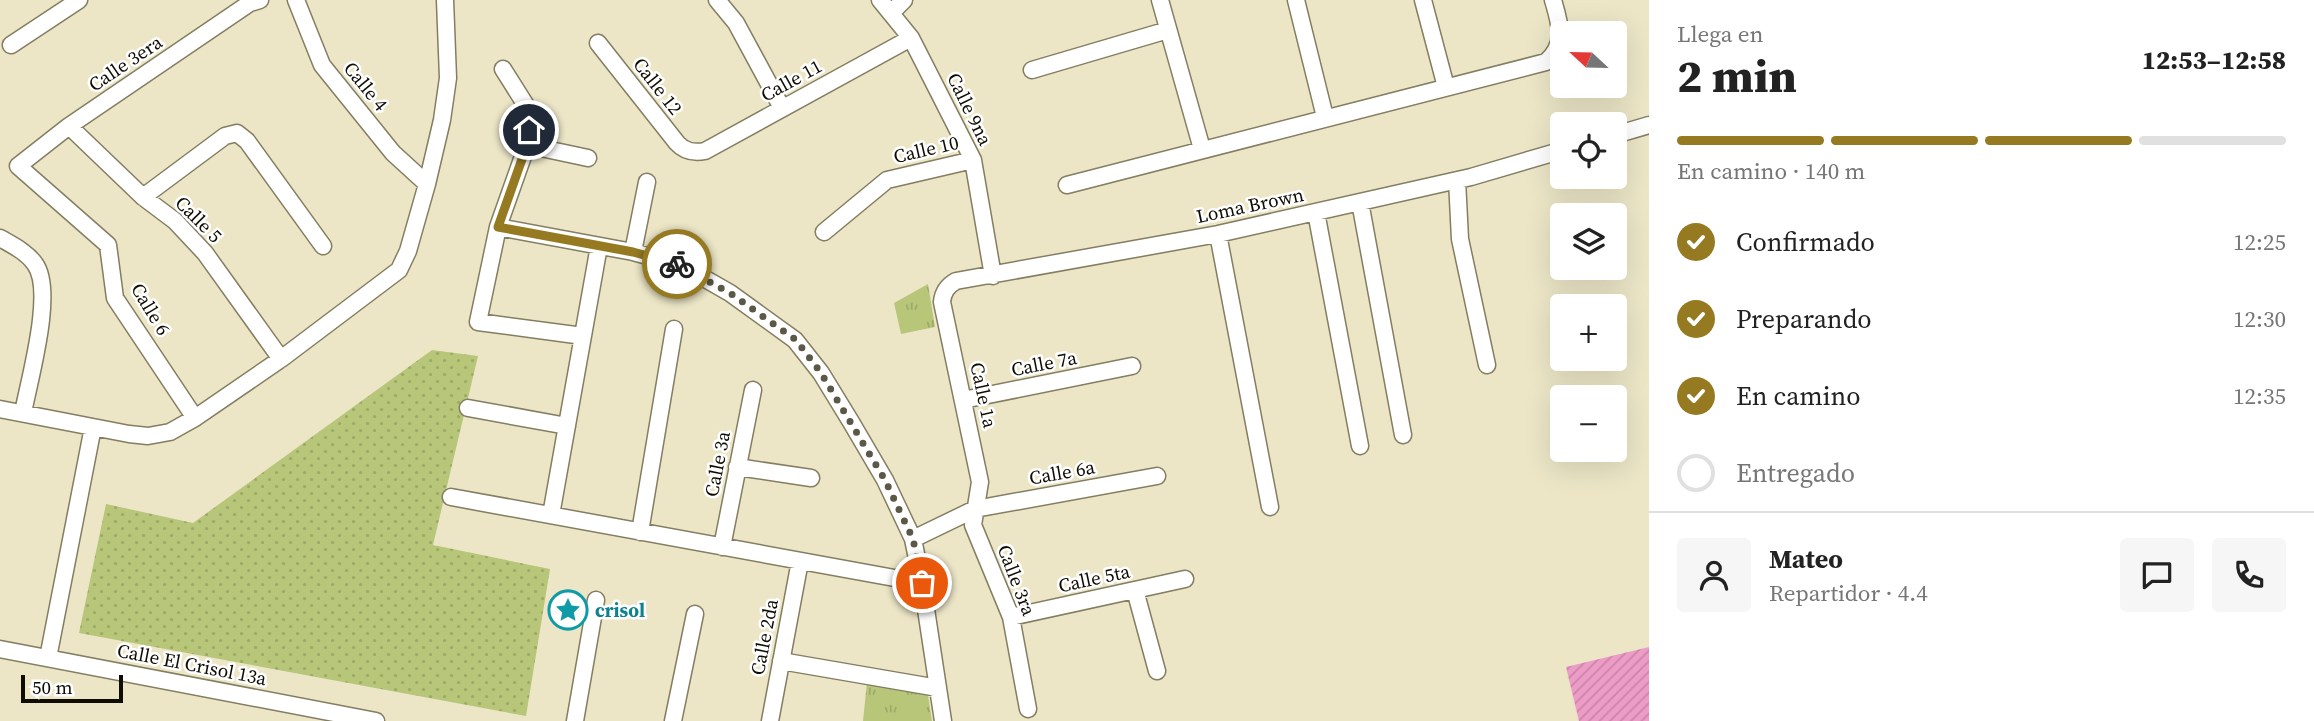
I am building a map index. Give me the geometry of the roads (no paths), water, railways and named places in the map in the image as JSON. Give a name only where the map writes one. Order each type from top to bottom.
[{"type":"street","points":[[11,45],[79,0]]},
{"type":"street","name":"Calle 3era","points":[[18,166],[69,127],[250,3],[260,0]]},
{"type":"street","name":"Calle 4","points":[[296,0],[322,65],[393,153],[427,184]]},
{"type":"street","points":[[0,410],[148,436],[170,432],[281,359],[399,270],[408,251],[442,120],[448,78],[445,0]]},
{"type":"street","points":[[717,0],[736,23],[782,108]]},
{"type":"street","name":"Calle 9na","points":[[880,0],[911,38],[973,160],[993,276]]},
{"type":"street","points":[[891,13],[904,0]]},
{"type":"street","points":[[1160,0],[1202,149]]},
{"type":"street","points":[[1296,0],[1325,117]]},
{"type":"street","points":[[1423,0],[1446,87]]},
{"type":"street","points":[[1067,185],[1546,62],[1553,56],[1561,38],[1553,0]]},
{"type":"street","points":[[1032,70],[1168,30]]},
{"type":"street","name":"Calle 11","points":[[688,151],[705,151],[911,38]]},
{"type":"street","name":"Calle 12","points":[[598,43],[677,143],[688,151]]},
{"type":"street","points":[[503,69],[532,115],[527,145],[498,227],[478,323],[583,336]]},
{"type":"street","name":"Calle 5","points":[[69,127],[143,197],[175,220],[205,253],[281,359]]},
{"type":"street","points":[[1627,134],[1646,132]]},
{"type":"street","points":[[143,197],[225,136],[237,133],[247,141],[323,246]]},
{"type":"street","points":[[527,145],[588,158]]},
{"type":"street","name":"Loma Brown","points":[[946,289],[956,282],[1218,234],[1457,180],[1550,154]]},
{"type":"street","name":"Calle 10","points":[[824,232],[887,180],[973,160]]},
{"type":"street","name":"Calle 6","points":[[18,166],[108,245],[115,298],[195,418]]},
{"type":"street","points":[[1457,180],[1460,239],[1487,365]]},
{"type":"street","points":[[633,252],[647,182]]},
{"type":"street","points":[[1360,202],[1403,435]]},
{"type":"street","points":[[1316,212],[1360,446]]},
{"type":"street","points":[[498,227],[633,252],[681,265],[740,300],[796,340],[821,373],[851,422],[885,480],[913,539],[943,721]]},
{"type":"street","points":[[1218,234],[1270,507]]},
{"type":"street","points":[[0,238],[22,250],[36,264],[43,282],[43,311],[23,414]]},
{"type":"street","points":[[551,515],[598,246]]},
{"type":"street","name":"Calle 1a","points":[[946,289],[943,302],[981,482],[975,509]]},
{"type":"street","points":[[640,532],[674,329]]},
{"type":"street","name":"Calle 7a","points":[[963,400],[1132,366]]},
{"type":"street","name":"Calle 3a","points":[[722,547],[753,390]]},
{"type":"street","points":[[468,408],[567,426]]},
{"type":"street","points":[[48,657],[93,427]]},
{"type":"street","points":[[737,467],[811,478]]},
{"type":"street","name":"Calle 6a","points":[[913,539],[975,509],[1157,476]]},
{"type":"street","points":[[451,497],[922,583]]},
{"type":"street","name":"Calle 3ra","points":[[975,509],[973,525],[1011,617],[1028,709]]},
{"type":"street","name":"Calle 2da","points":[[770,721],[800,561]]},
{"type":"street","name":"Calle 5ta","points":[[1011,617],[1185,579]]},
{"type":"street","points":[[1135,590],[1157,671]]},
{"type":"street","points":[[575,721],[596,600]]},
{"type":"street","points":[[673,721],[695,614]]},
{"type":"street","name":"Calle El Crisol 13a","points":[[0,649],[376,721]]},
{"type":"street","points":[[781,661],[938,688]]},
{"type":"place","name":"crisol","points":[[568,610]]}]
